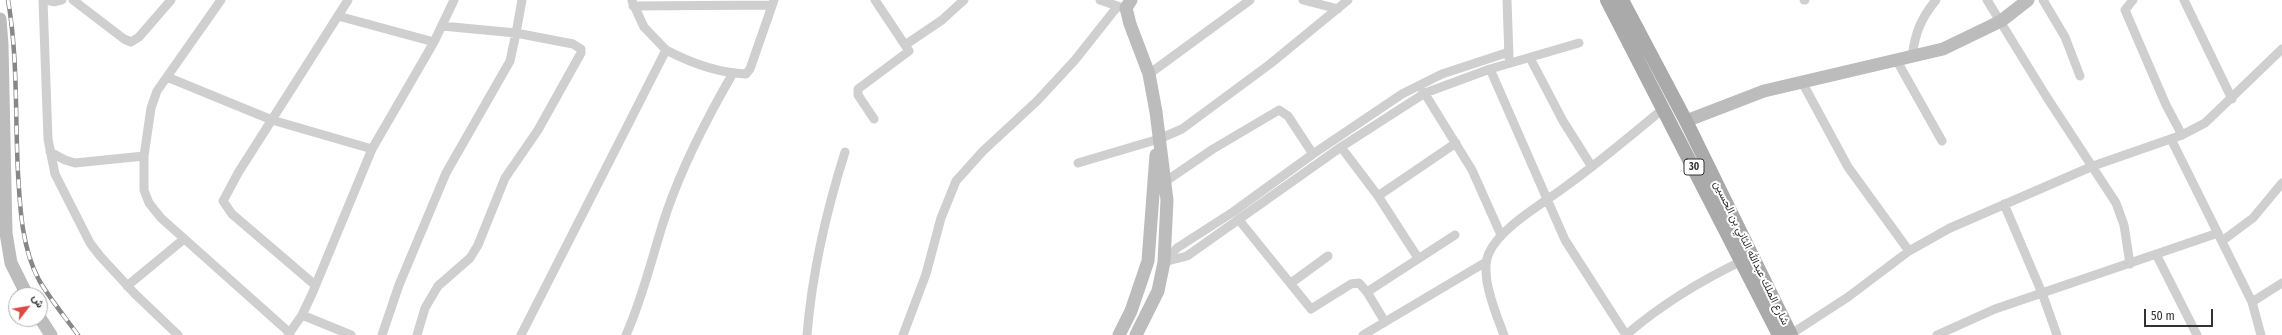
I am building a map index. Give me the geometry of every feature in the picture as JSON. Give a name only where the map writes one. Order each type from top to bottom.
[{"type":"main road","name":"شارع الملك عبدالله الثاني بن الحسين","points":[[1607,0],[1742,261],[1787,335]]},
{"type":"main road","name":"شارع الملك عبدالله الثاني بن الحسين","points":[[1622,0],[1686,121],[1787,335]]},
{"type":"street","points":[[62,0],[54,2],[44,0],[50,152],[55,174],[90,243],[127,286],[178,335]]},
{"type":"street","points":[[73,0],[131,42],[139,37],[171,0]]},
{"type":"street","points":[[221,0],[157,92],[151,108],[144,156],[146,197],[161,218],[289,334],[302,315],[372,149],[434,42],[454,0]]},
{"type":"street","points":[[315,286],[232,214],[223,201],[348,0]]},
{"type":"street","points":[[382,335],[399,285],[436,195],[454,156],[510,61],[522,0]]},
{"type":"street","points":[[874,119],[858,95],[858,89],[908,53],[905,45],[875,0]]},
{"type":"street","points":[[905,45],[942,20],[964,0]]},
{"type":"street","points":[[1100,0],[1125,5]]},
{"type":"street","points":[[1149,74],[1250,0]]},
{"type":"street","points":[[1303,0],[1338,9]]},
{"type":"street","points":[[1078,163],[1158,135],[1176,133],[1208,112],[1348,0]]},
{"type":"street","points":[[1507,0],[1510,63]]},
{"type":"street","points":[[1912,57],[1914,36],[1919,24],[1936,0]]},
{"type":"street","points":[[1987,0],[2046,96],[2116,203],[2124,226],[2130,264]]},
{"type":"street","points":[[1686,121],[1744,97],[1802,82],[1897,61],[1956,44],[2001,21],[2028,0]]},
{"type":"street","points":[[2043,0],[2065,37],[2080,76]]},
{"type":"street","points":[[2133,0],[2125,10],[2166,105],[2182,135]]},
{"type":"street","points":[[2184,0],[2232,99]]},
{"type":"street","points":[[773,2],[749,71],[746,74],[733,73],[691,62],[666,50],[644,27],[632,3],[773,2]]},
{"type":"street","points":[[1125,5],[1149,74],[1158,135],[1160,182],[1167,228],[1164,262],[1158,291],[1136,335]]},
{"type":"street","points":[[903,335],[926,274],[941,218],[956,181],[983,151],[1037,101],[1125,5]]},
{"type":"street","points":[[338,16],[434,42]]},
{"type":"street","points":[[0,19],[6,233],[11,263],[23,287]]},
{"type":"street","points":[[417,335],[425,308],[438,286],[470,258],[478,245],[492,207],[510,170],[538,130],[581,52],[581,49],[573,44],[516,33],[442,26]]},
{"type":"street","points":[[1148,261],[1164,262],[1187,256],[1341,147],[1424,93],[1490,69],[1578,43]]},
{"type":"street","points":[[1787,335],[1848,297],[1909,251],[1950,228],[2093,166],[2182,135],[2205,123],[2232,99],[2282,49]]},
{"type":"street","points":[[521,335],[666,50]]},
{"type":"street","points":[[1164,262],[1177,248],[1233,212],[1313,154],[1419,84],[1442,74],[1509,52]]},
{"type":"street","points":[[1530,58],[1563,121],[1592,167]]},
{"type":"street","points":[[1897,61],[1942,141]]},
{"type":"street","points":[[1490,69],[1548,201],[1577,261],[1626,335],[1662,306],[1696,284],[1742,261]]},
{"type":"street","points":[[626,335],[643,292],[668,210],[680,178],[704,124],[733,73]]},
{"type":"street","points":[[167,77],[272,120],[372,149]]},
{"type":"street","points":[[1802,82],[1848,167],[1909,251]]},
{"type":"street","points":[[1419,84],[1480,185],[1501,234]]},
{"type":"street","points":[[1504,335],[1490,292],[1486,262],[1489,253],[1501,234],[1548,201],[1592,167],[1664,108]]},
{"type":"street","points":[[1119,335],[1131,311],[1148,261],[1160,182],[1279,110],[1288,116],[1313,154]]},
{"type":"street","points":[[2171,138],[2252,302],[2261,335]]},
{"type":"street","points":[[1378,196],[1456,143]]},
{"type":"street","points":[[1341,147],[1378,196],[1418,258]]},
{"type":"street","points":[[50,152],[65,160],[75,163],[144,156]]},
{"type":"street","points":[[807,335],[810,302],[819,248],[834,187],[845,152]]},
{"type":"street","points":[[1938,335],[1995,309],[2130,264],[2220,237],[2253,218],[2282,183]]},
{"type":"street","points":[[2004,204],[2042,293],[2057,335]]},
{"type":"street","points":[[1239,220],[1311,309],[1351,284],[1359,283],[1367,292],[1385,322]]},
{"type":"street","points":[[1367,292],[1455,235]]},
{"type":"street","points":[[127,286],[184,239]]},
{"type":"street","points":[[1291,283],[1328,256]]},
{"type":"street","points":[[2157,256],[2197,335]]},
{"type":"street","points":[[1363,335],[1486,262]]},
{"type":"street","points":[[2252,302],[2282,283]]},
{"type":"street","points":[[302,315],[351,335]]},
{"type":"railway","points":[[8,0],[15,65],[17,152],[20,200],[25,242],[33,268],[39,280],[78,335]]}]
